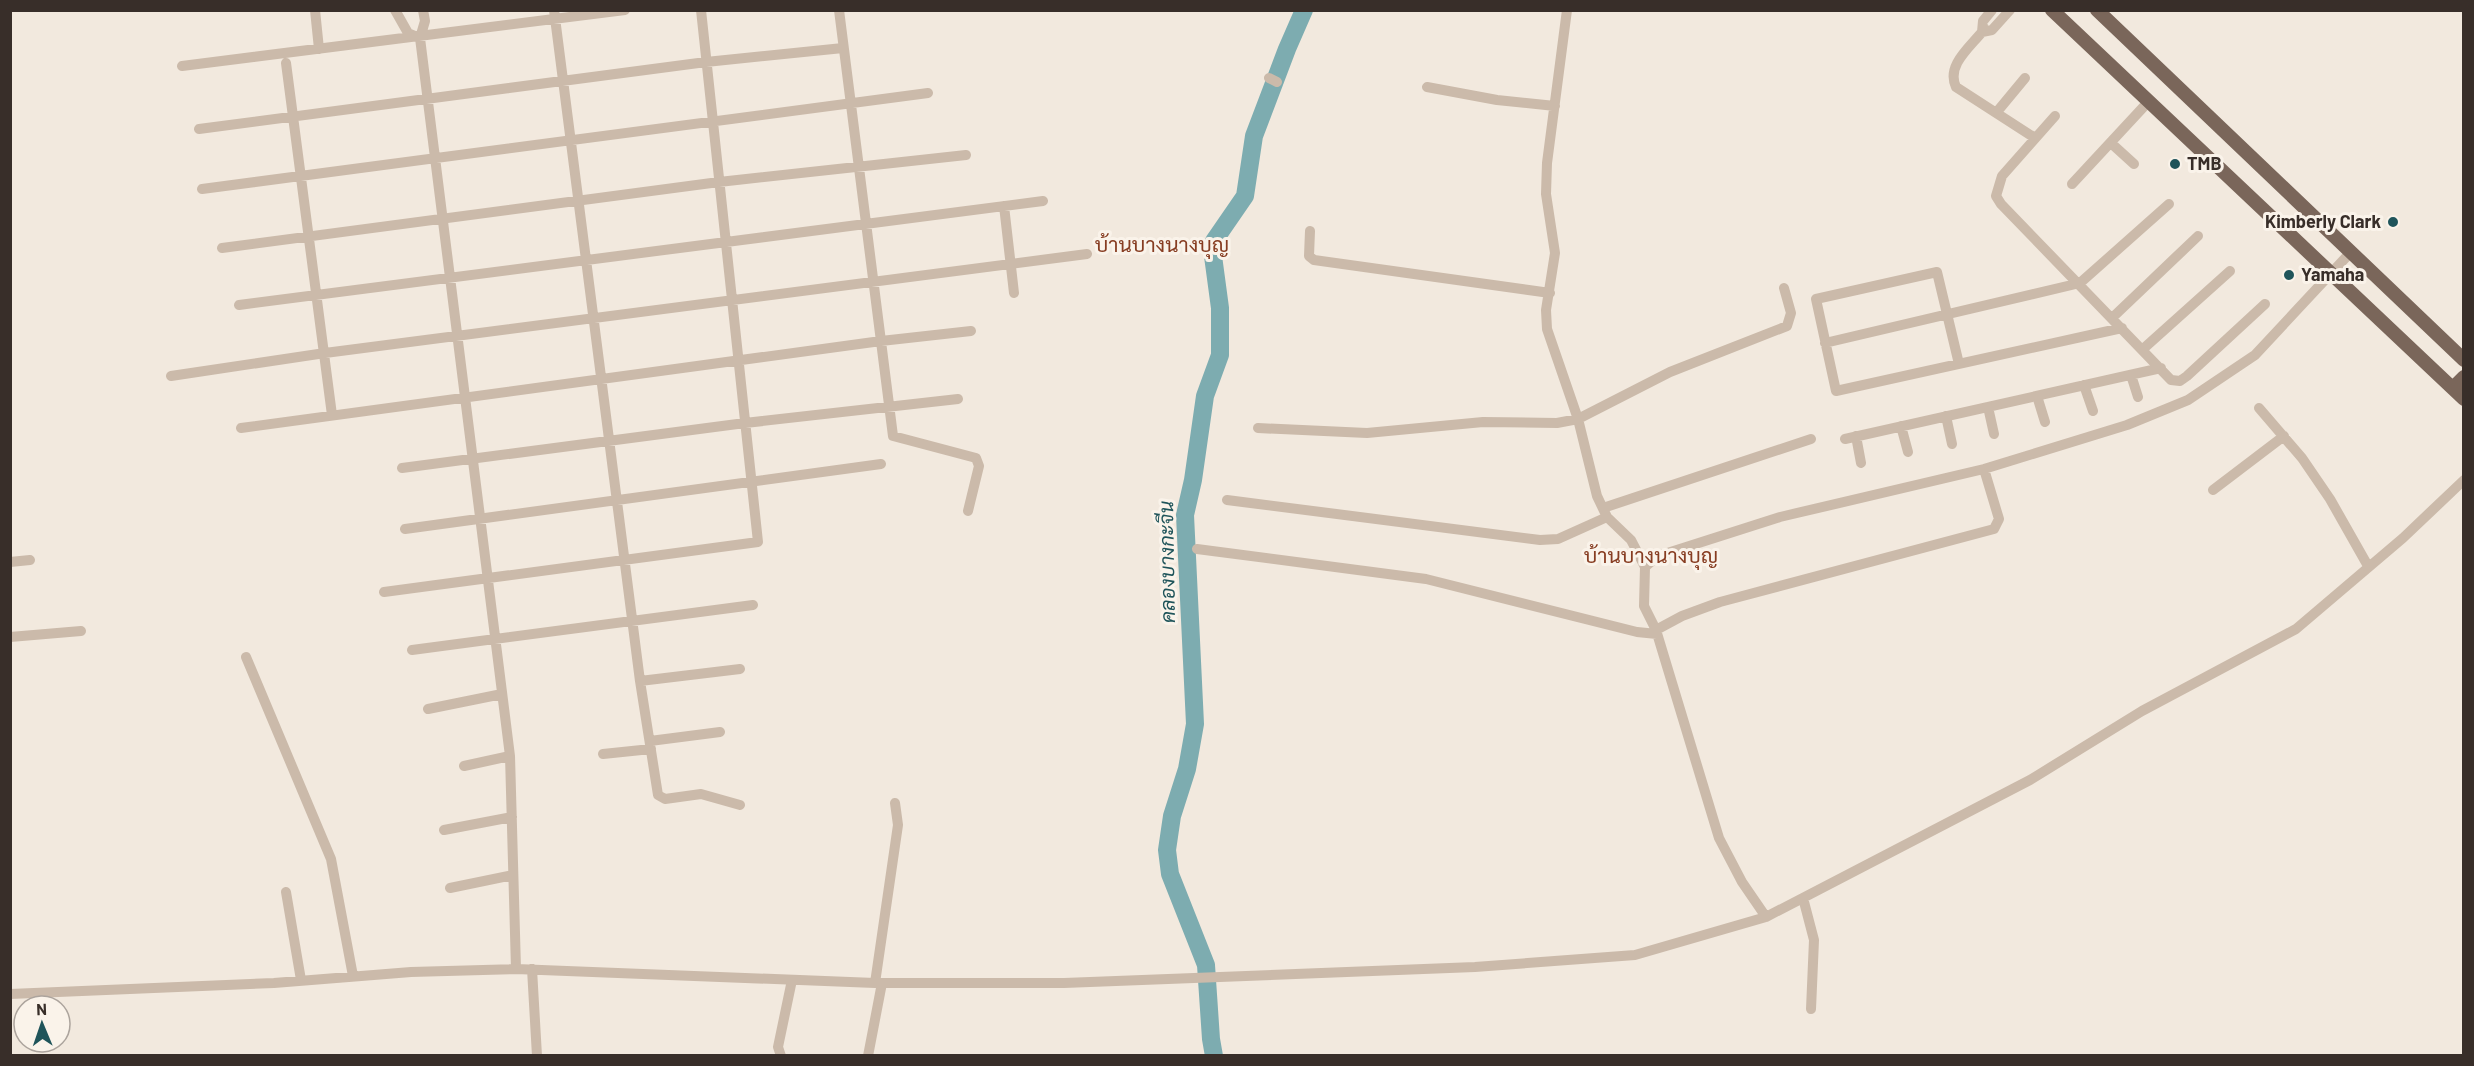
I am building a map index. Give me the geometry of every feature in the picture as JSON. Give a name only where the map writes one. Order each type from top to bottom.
[{"type":"main road","points":[[2052,10],[2463,399]]},
{"type":"main road","points":[[2097,10],[2349,254],[2463,360]]},
{"type":"main road","points":[[2452,388],[2463,376]]},
{"type":"street","points":[[315,10],[319,49]]},
{"type":"street","points":[[394,10],[408,33],[420,38]]},
{"type":"street","points":[[423,10],[425,21],[420,38],[448,278],[510,756],[516,969]]},
{"type":"street","points":[[182,66],[420,38],[554,15],[625,10]]},
{"type":"street","points":[[384,592],[758,542],[701,10]]},
{"type":"street","points":[[840,10],[893,436],[976,458],[979,466],[968,511]]},
{"type":"street","points":[[1567,10],[1547,163],[1546,194],[1555,253],[1546,310],[1547,329],[1578,419],[1597,496],[1605,512],[1631,540],[1645,567],[1644,606],[1657,632],[1719,838],[1742,882],[1766,917]]},
{"type":"street","points":[[1992,10],[1983,21],[1982,32],[1954,67],[1952,75],[1960,90],[2035,138]]},
{"type":"street","points":[[1982,32],[1992,30],[2010,10]]},
{"type":"street","points":[[554,15],[616,501],[658,795],[665,799],[701,794],[740,805]]},
{"type":"street","points":[[199,129],[562,80],[843,48]]},
{"type":"street","points":[[286,63],[332,415]]},
{"type":"street","points":[[1996,113],[2025,78]]},
{"type":"street","points":[[1427,87],[1497,100],[1556,106]]},
{"type":"street","points":[[202,189],[928,93]]},
{"type":"street","points":[[2072,184],[2112,144],[2149,101]]},
{"type":"street","points":[[2055,116],[2002,176],[1996,196],[2001,204],[2171,380],[2180,381],[2187,376],[2265,304]]},
{"type":"street","points":[[2112,144],[2134,164]]},
{"type":"street","points":[[222,248],[719,182],[966,155]]},
{"type":"street","points":[[239,305],[1043,201]]},
{"type":"street","points":[[1825,343],[2079,283],[2169,204]]},
{"type":"street","points":[[1004,206],[1014,293]]},
{"type":"street","points":[[1310,231],[1309,256],[1314,260],[1550,293]]},
{"type":"street","points":[[2112,318],[2198,236]]},
{"type":"street","points":[[171,376],[324,353],[732,302],[1087,254]]},
{"type":"street","points":[[1645,567],[1658,556],[1780,517],[1984,469],[2127,425],[2188,400],[2255,355],[2349,254]]},
{"type":"street","points":[[2143,350],[2230,271]]},
{"type":"street","points":[[1959,364],[1937,272],[1816,299],[1836,392],[2122,328]]},
{"type":"street","points":[[1258,428],[1367,433],[1483,422],[1557,423],[1578,419],[1670,372],[1787,326],[1791,313],[1784,288]]},
{"type":"street","points":[[241,428],[881,341],[971,331]]},
{"type":"street","points":[[1861,463],[1851,437],[2161,368]]},
{"type":"street","points":[[2131,375],[2138,397]]},
{"type":"street","points":[[2084,386],[2093,411]]},
{"type":"street","points":[[2037,396],[2045,422]]},
{"type":"street","points":[[402,468],[745,423],[958,399]]},
{"type":"street","points":[[1988,407],[1994,434]]},
{"type":"street","points":[[2259,408],[2284,436],[2330,499],[2368,566]]},
{"type":"street","points":[[1946,416],[1952,444]]},
{"type":"street","points":[[1901,426],[1908,453]]},
{"type":"street","points":[[2213,490],[2284,436]]},
{"type":"street","points":[[1227,500],[1540,540],[1558,539],[1605,512],[1811,439]]},
{"type":"street","points":[[405,529],[752,484],[881,464]]},
{"type":"street","points":[[1197,549],[1426,579],[1637,632],[1657,632],[1682,616],[1720,602],[1994,529],[1999,519],[1984,469]]},
{"type":"street","points":[[10,994],[516,969],[879,983],[1064,984],[1475,968],[1635,955],[1766,917],[2030,780],[2142,711],[2296,629],[2463,480]]},
{"type":"street","points":[[10,562],[30,560]]},
{"type":"street","points":[[412,650],[753,605]]},
{"type":"street","points":[[10,637],[81,631]]},
{"type":"street","points":[[246,657],[331,859],[353,976]]},
{"type":"street","points":[[640,681],[740,669]]},
{"type":"street","points":[[428,709],[502,694]]},
{"type":"street","points":[[603,754],[720,732]]},
{"type":"street","points":[[464,765],[510,756]]},
{"type":"street","points":[[868,1056],[879,983],[897,825],[895,804]]},
{"type":"street","points":[[444,830],[512,817]]},
{"type":"street","points":[[450,888],[513,875]]},
{"type":"street","points":[[286,892],[301,980]]},
{"type":"street","points":[[1803,898],[1814,940],[1811,1009]]},
{"type":"street","points":[[532,969],[537,1056]]},
{"type":"street","points":[[781,1056],[778,1047],[792,980]]},
{"type":"waterway","name":"คลองบางกะจีน","points":[[1214,1056],[1206,965],[1170,874],[1167,850],[1172,816],[1187,769],[1195,724],[1185,515],[1193,480],[1205,396],[1220,355],[1220,308],[1213,256],[1214,241],[1245,196],[1254,136],[1304,10]]},
{"type":"place","name":"TMB","points":[[2175,164]]},
{"type":"place","name":"Kimberly Clark","points":[[2393,222]]},
{"type":"place","name":"Yamaha","points":[[2289,275]]},
{"type":"district","name":"บ้านบางนางบุญ","points":[[1162,245]]},
{"type":"district","name":"บ้านบางนางบุญ","points":[[1651,556]]}]
